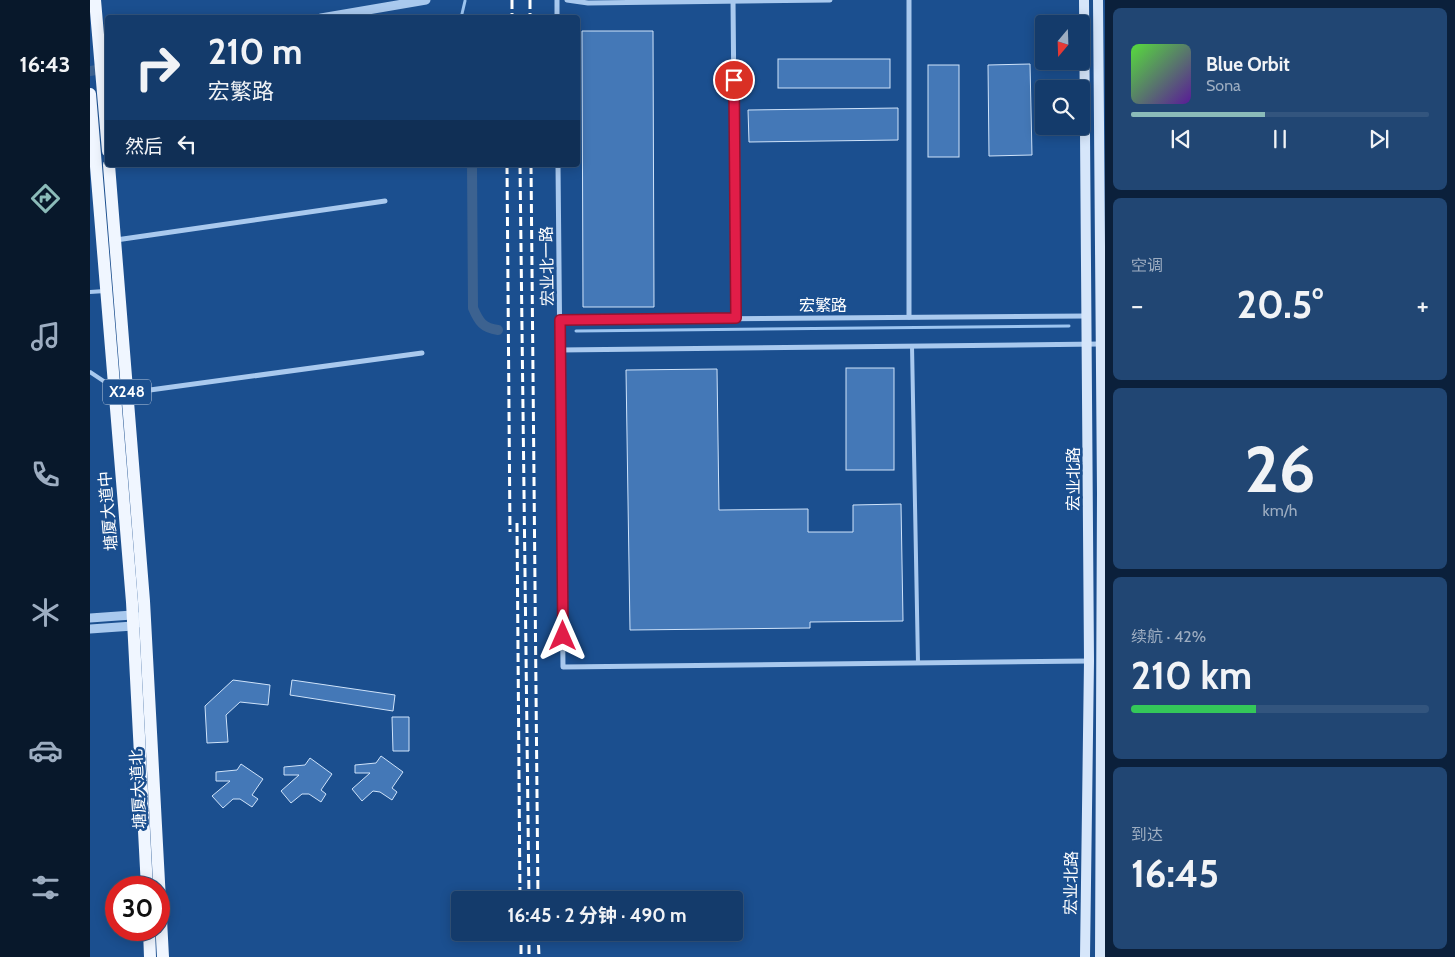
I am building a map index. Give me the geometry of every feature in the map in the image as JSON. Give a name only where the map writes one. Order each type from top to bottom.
[{"type":"main road","name":"塘厦大道中","points":[[95,0],[102,52],[96,92],[105,137]]},
{"type":"main road","name":"宏业北路","points":[[1084,0],[1089,661],[1085,957]]},
{"type":"main road","name":"宏业北路","points":[[1098,0],[1103,318],[1100,344],[1103,660],[1100,957]]},
{"type":"main road","name":"塘厦大道中","points":[[96,92],[90,102],[133,621]]},
{"type":"main road","name":"塘厦大道中","points":[[109,167],[145,620]]},
{"type":"main road","name":"塘厦大道北","points":[[145,620],[163,957]]},
{"type":"main road","name":"塘厦大道北","points":[[133,621],[146,876]]},
{"type":"main road","points":[[149,941],[150,957]]},
{"type":"street","points":[[338,15],[426,0]]},
{"type":"street","points":[[557,0],[557,15]]},
{"type":"street","points":[[567,0],[588,3],[830,0]]},
{"type":"street","points":[[908,0],[910,318]]},
{"type":"street","points":[[733,1],[736,318]]},
{"type":"street","name":"宏业北一路","points":[[558,167],[563,667],[918,663]]},
{"type":"street","points":[[115,240],[385,201]]},
{"type":"street","points":[[1087,316],[1103,318]]},
{"type":"street","name":"宏繁路","points":[[560,320],[1087,316]]},
{"type":"street","points":[[560,350],[1100,344]]},
{"type":"street","points":[[127,393],[422,353]]},
{"type":"street","points":[[90,618],[133,621]]},
{"type":"street","points":[[90,629],[145,620]]},
{"type":"street","points":[[918,663],[1089,661]]},
{"type":"lane","points":[[90,292],[106,291]]},
{"type":"lane","points":[[912,346],[918,663]]},
{"type":"lane","points":[[90,372],[114,388]]},
{"type":"building","points":[[582,31],[653,31],[654,307],[583,307]]},
{"type":"building","points":[[778,59],[890,59],[890,88],[778,88]]},
{"type":"building","points":[[1030,64],[1032,155],[989,156],[988,65]]},
{"type":"building","points":[[928,65],[959,65],[959,157],[928,157]]},
{"type":"building","points":[[898,108],[898,140],[749,142],[748,110]]},
{"type":"building","points":[[846,368],[894,368],[894,470],[846,470]]},
{"type":"building","points":[[717,369],[719,510],[808,509],[808,532],[853,532],[853,505],[901,504],[903,621],[810,622],[810,628],[630,630],[626,370]]},
{"type":"building","points":[[233,680],[270,685],[268,705],[240,702],[226,715],[228,742],[207,743],[205,706]]},
{"type":"building","points":[[292,680],[395,695],[393,711],[290,695]]},
{"type":"building","points":[[392,717],[409,717],[409,751],[393,751]]},
{"type":"building","points":[[381,756],[403,772],[392,788],[397,792],[392,800],[380,792],[373,791],[362,801],[352,789],[370,773],[355,773],[355,765],[376,763]]},
{"type":"building","points":[[310,758],[332,774],[321,790],[326,794],[321,802],[309,794],[302,794],[291,803],[281,791],[299,775],[284,775],[284,767],[305,765]]},
{"type":"building","points":[[241,764],[263,779],[252,795],[258,799],[252,807],[240,799],[233,799],[223,808],[212,796],[230,781],[216,781],[216,772],[237,770]]},
{"type":"waterway","points":[[462,15],[465,1]]},
{"type":"waterway","points":[[90,71],[105,68]]},
{"type":"waterway","points":[[472,167],[473,308],[482,324],[498,330]]},
{"type":"waterway","points":[[576,331],[1069,326]]},
{"type":"railway","points":[[512,0],[512,15]]},
{"type":"railway","points":[[530,0],[530,15]]},
{"type":"railway","points":[[507,167],[510,532]]},
{"type":"railway","points":[[520,167],[529,891]]},
{"type":"railway","points":[[531,167],[538,891]]},
{"type":"railway","points":[[517,523],[520,891]]},
{"type":"railway","points":[[521,941],[521,957]]},
{"type":"railway","points":[[529,941],[529,957]]},
{"type":"railway","points":[[538,941],[539,957]]},
{"type":"route","points":[[563,636],[560,320],[736,318],[734,80]]}]
